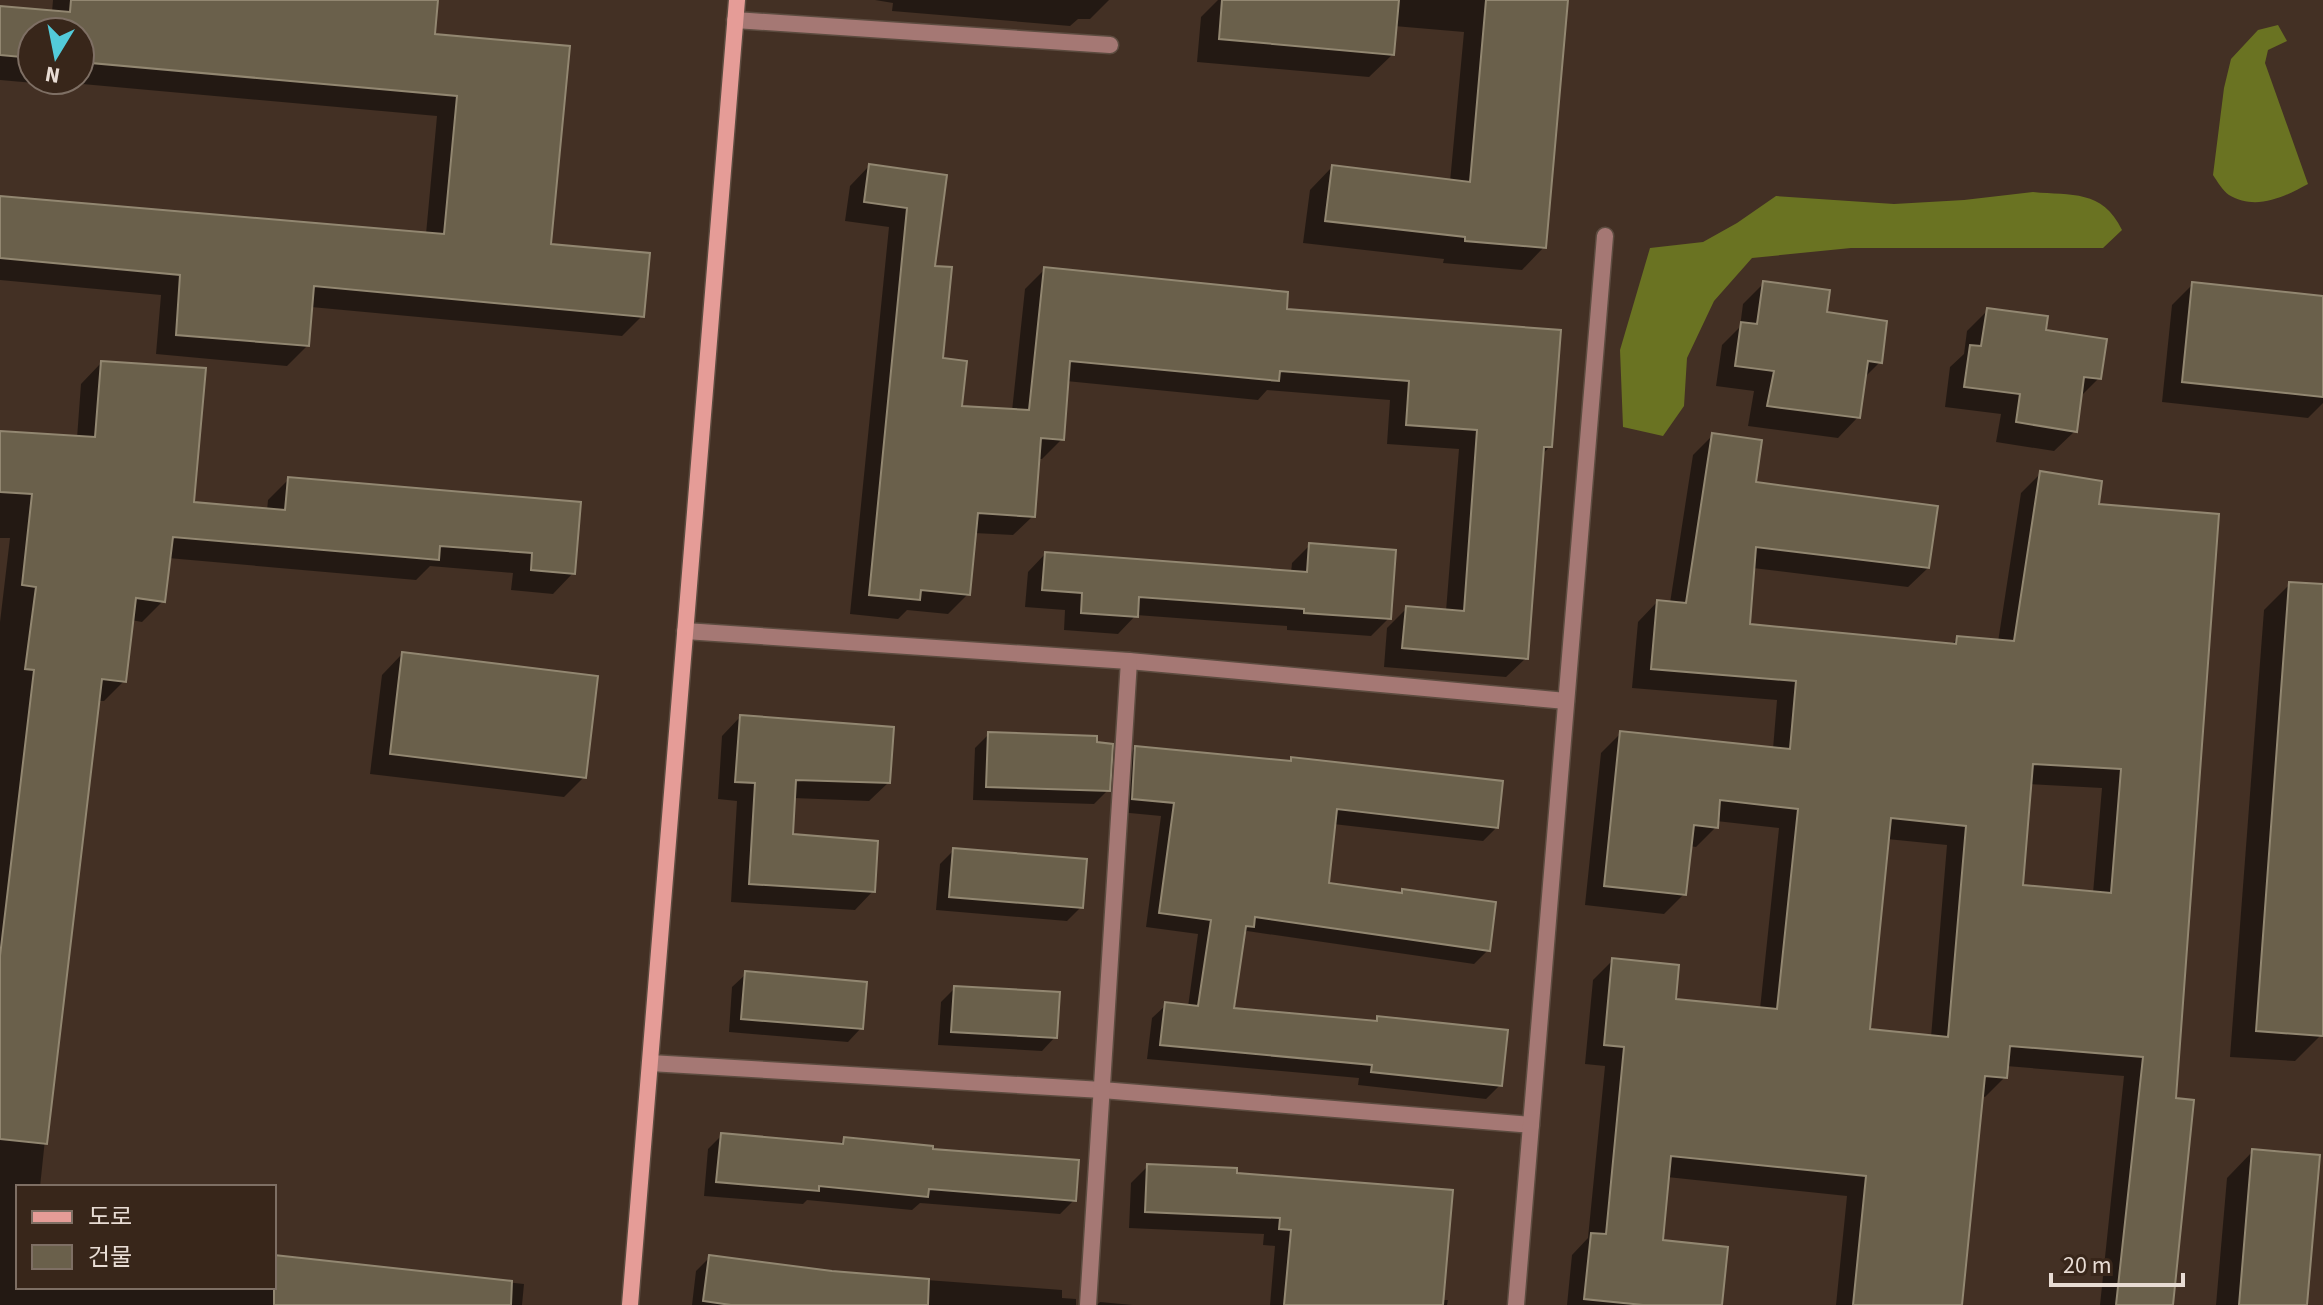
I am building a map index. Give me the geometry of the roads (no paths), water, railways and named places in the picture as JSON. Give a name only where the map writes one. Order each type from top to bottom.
[{"type":"street","points":[[630,1305],[737,0]]},
{"type":"street","points":[[735,20],[1110,45]]},
{"type":"street","points":[[1516,1305],[1605,236]]},
{"type":"street","points":[[685,631],[1129,661],[1566,701]]},
{"type":"street","points":[[1088,1305],[1129,661]]},
{"type":"street","points":[[650,1063],[1102,1090],[1531,1125]]}]
